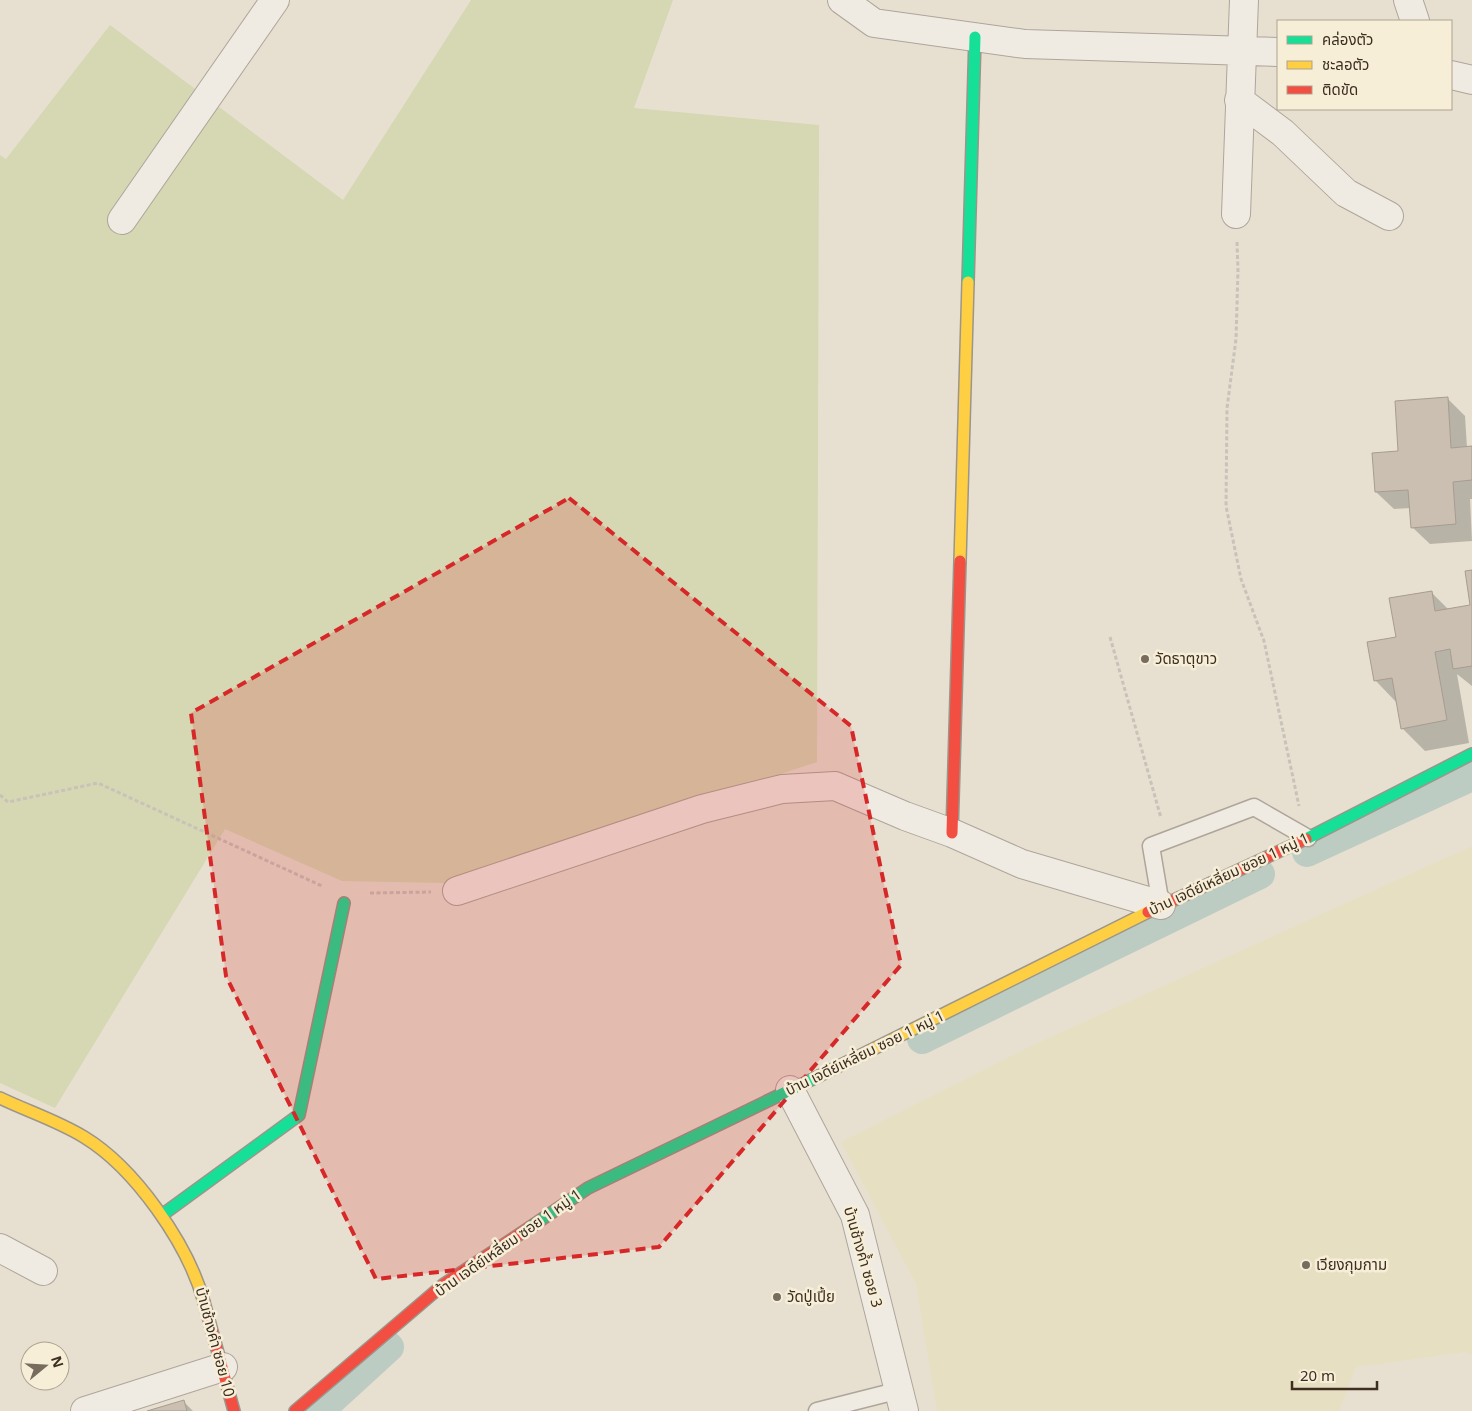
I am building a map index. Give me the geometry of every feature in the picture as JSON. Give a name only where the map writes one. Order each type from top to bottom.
[{"type":"street","points":[[122,220],[275,0]]},
{"type":"street","points":[[842,0],[874,23],[1025,44],[1277,52]]},
{"type":"street","points":[[1236,214],[1240,50],[1244,0]]},
{"type":"street","points":[[1408,0],[1415,20]]},
{"type":"street","points":[[952,833],[974,37]]},
{"type":"street","points":[[1452,75],[1472,80]]},
{"type":"street","points":[[1239,100],[1283,133],[1346,194],[1389,216]]},
{"type":"street","name":"บ้าน เจดีย์เหลี่ยม ซอย 1 หมู่ 1","points":[[295,1411],[444,1284],[588,1188],[795,1100],[1161,905],[1308,838],[1472,754]]},
{"type":"street","points":[[457,891],[702,809],[782,789],[835,786],[905,816],[952,833],[1022,864],[1161,905]]},
{"type":"street","points":[[162,1215],[299,1116],[344,903]]},
{"type":"street","name":"บ้านช้างค้ำ ซอย 3","points":[[795,1100],[855,1215],[902,1401]]},
{"type":"street","name":"บ้านช้างคำ ซอย 10","points":[[1,1102],[84,1137],[127,1172],[162,1215],[199,1284],[234,1411]]},
{"type":"street","points":[[0,1248],[43,1270]]},
{"type":"street","points":[[85,1411],[222,1367]]},
{"type":"lane","points":[[1161,905],[1151,846],[1254,807],[1308,838]]},
{"type":"lane","points":[[817,1411],[902,1401]]},
{"type":"path","points":[[1236,214],[1238,270],[1236,339],[1227,408],[1226,506],[1241,579],[1264,641],[1300,809],[1286,826]]},
{"type":"path","points":[[1110,637],[1168,840]]},
{"type":"path","points":[[0,795],[8,802],[98,783],[313,883],[329,888]]},
{"type":"path","points":[[364,893],[457,891]]},
{"type":"highlighted area","points":[[569,498],[851,726],[901,965],[659,1247],[376,1279],[226,976],[191,713]]},
{"type":"shaded area","points":[[1472,846],[1472,1355],[1465,1352],[1356,1367],[1339,1411],[937,1411],[916,1284],[841,1142],[1033,1045]]},
{"type":"green space","points":[[471,0],[673,0],[634,108],[819,125],[817,762],[445,883],[342,881],[225,829],[55,1108],[0,1083],[0,155],[6,159],[110,25],[343,200]]},
{"type":"building","points":[[1448,397],[1451,448],[1472,446],[1472,480],[1453,482],[1456,524],[1411,528],[1408,490],[1375,492],[1372,453],[1398,451],[1395,401]]},
{"type":"building","points":[[1472,570],[1472,666],[1453,669],[1450,649],[1435,652],[1447,720],[1401,729],[1392,678],[1374,681],[1367,642],[1396,637],[1389,598],[1432,591],[1435,611],[1470,605],[1465,571]]},
{"type":"building","points":[[184,1400],[187,1411],[147,1411]]},
{"type":"waterway","points":[[1307,852],[1472,776]]},
{"type":"waterway","points":[[922,1039],[1260,874]]},
{"type":"waterway","points":[[319,1411],[389,1347]]},
{"type":"traffic: fast","points":[[968,282],[975,37]]},
{"type":"traffic: fast","points":[[1306,839],[1472,754]]},
{"type":"traffic: fast","points":[[162,1215],[299,1115],[344,903]]},
{"type":"traffic: fast","points":[[529,1228],[588,1188],[819,1076]]},
{"type":"traffic: slow","points":[[960,561],[968,282]]},
{"type":"traffic: slow","points":[[819,1076],[1148,912]]},
{"type":"traffic: slow","points":[[0,1098],[74,1131],[103,1151],[122,1168],[157,1209],[172,1232],[186,1256],[204,1302]]},
{"type":"traffic: jam","points":[[952,833],[960,561]]},
{"type":"traffic: jam","points":[[1148,912],[1306,839]]},
{"type":"traffic: jam","points":[[295,1411],[444,1284],[529,1228]]},
{"type":"traffic: jam","points":[[204,1302],[234,1411]]},
{"type":"place","name":"วัดธาตุขาว","points":[[1145,659]]},
{"type":"place","name":"เวียงกุมกาม","points":[[1306,1265]]},
{"type":"place","name":"วัดปู่เปี้ย","points":[[777,1297]]}]
